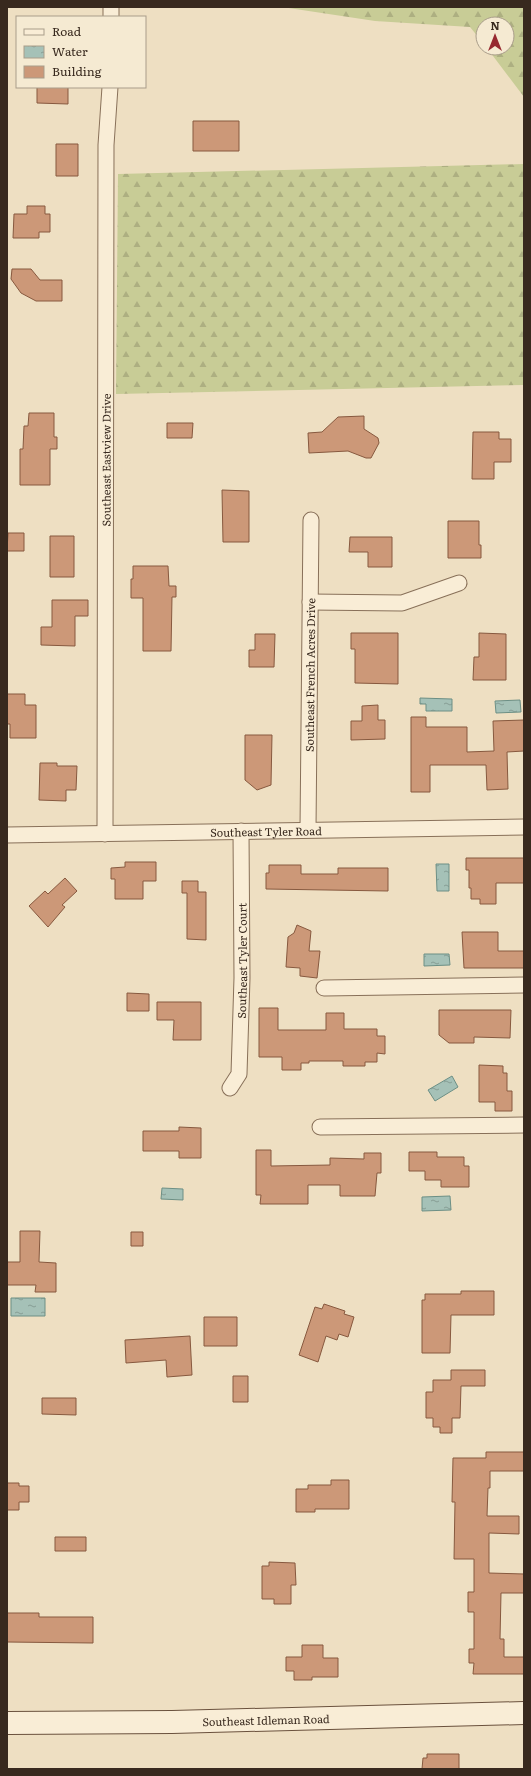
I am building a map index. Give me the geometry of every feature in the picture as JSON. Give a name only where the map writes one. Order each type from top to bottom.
[{"type":"main road","name":"Southeast Idleman Road","points":[[7,1723],[172,1722],[524,1713]]},
{"type":"street","name":"Southeast Eastview Drive","points":[[105,834],[106,145],[110,88]]},
{"type":"street","name":"Southeast French Acres Drive","points":[[308,829],[311,520]]},
{"type":"street","points":[[310,602],[402,603],[459,583]]},
{"type":"street","name":"Southeast Tyler Road","points":[[7,835],[524,826]]},
{"type":"street","name":"Southeast Tyler Court","points":[[230,1088],[239,1074],[242,978],[241,831]]},
{"type":"street","points":[[324,988],[524,985]]},
{"type":"street","points":[[320,1127],[524,1125]]},
{"type":"green space","points":[[282,7],[524,7],[524,97],[493,56],[515,56],[515,16],[475,16],[475,33],[470,27],[375,21]]},
{"type":"green space","points":[[524,164],[524,385],[116,394],[118,174]]},
{"type":"water","points":[[420,698],[452,699],[452,711],[426,711],[426,704],[420,704]]},
{"type":"water","points":[[520,700],[521,712],[496,713],[495,701]]},
{"type":"water","points":[[436,864],[449,864],[449,891],[437,891]]},
{"type":"water","points":[[424,954],[449,954],[450,965],[424,966]]},
{"type":"water","points":[[452,1076],[458,1087],[435,1101],[428,1090]]},
{"type":"water","points":[[162,1188],[183,1189],[183,1200],[161,1199]]},
{"type":"water","points":[[450,1196],[451,1210],[422,1211],[422,1197]]},
{"type":"water","points":[[11,1298],[45,1298],[45,1316],[11,1316]]},
{"type":"building","points":[[37,88],[68,88],[68,104],[37,103]]},
{"type":"building","points":[[193,121],[239,121],[239,151],[193,151]]},
{"type":"building","points":[[56,144],[78,144],[78,176],[56,176]]},
{"type":"building","points":[[27,206],[45,206],[45,214],[50,214],[50,232],[39,232],[39,238],[13,238],[14,214],[27,214]]},
{"type":"building","points":[[12,269],[31,269],[40,280],[62,280],[62,301],[36,301],[21,293],[11,279]]},
{"type":"building","points":[[29,413],[54,413],[54,437],[57,437],[57,449],[50,449],[50,485],[20,485],[20,449],[23,449],[24,426],[28,426]]},
{"type":"building","points":[[364,416],[364,429],[378,438],[379,443],[371,458],[366,458],[348,451],[309,453],[308,433],[322,432],[338,417]]},
{"type":"building","points":[[167,423],[193,423],[192,438],[167,438]]},
{"type":"building","points":[[473,432],[499,432],[499,439],[511,439],[511,462],[494,462],[494,479],[472,479]]},
{"type":"building","points":[[222,490],[249,491],[249,542],[223,542]]},
{"type":"building","points":[[448,521],[479,521],[479,545],[481,545],[481,558],[448,558]]},
{"type":"building","points":[[8,533],[24,533],[24,551],[7,551]]},
{"type":"building","points":[[50,536],[74,536],[74,577],[50,577]]},
{"type":"building","points":[[350,537],[392,537],[392,567],[368,567],[368,552],[349,552]]},
{"type":"building","points":[[133,566],[168,566],[169,586],[176,586],[176,597],[172,597],[171,651],[143,651],[143,598],[131,598]]},
{"type":"building","points":[[52,600],[88,600],[88,616],[75,616],[75,646],[41,645],[41,627],[52,627]]},
{"type":"building","points":[[351,633],[398,633],[398,684],[355,683],[355,649],[351,649]]},
{"type":"building","points":[[479,633],[506,634],[506,680],[473,680],[474,657],[479,657]]},
{"type":"building","points":[[255,634],[275,634],[274,667],[249,667],[249,650],[255,650]]},
{"type":"building","points":[[7,694],[25,694],[25,705],[36,705],[36,738],[10,738],[10,724],[7,724]]},
{"type":"building","points":[[378,705],[378,720],[385,720],[385,739],[351,740],[351,721],[362,721],[362,706]]},
{"type":"building","points":[[411,717],[426,717],[426,727],[467,727],[467,752],[494,751],[493,721],[524,720],[524,751],[507,752],[508,789],[487,790],[486,765],[430,765],[430,792],[411,792]]},
{"type":"building","points":[[245,735],[272,735],[271,785],[257,790],[245,780]]},
{"type":"building","points":[[40,763],[57,763],[57,766],[77,766],[76,790],[66,790],[66,801],[39,800]]},
{"type":"building","points":[[466,858],[524,858],[524,883],[496,883],[496,904],[480,904],[480,899],[471,899],[471,888],[469,888],[469,870],[466,870]]},
{"type":"building","points":[[125,862],[156,862],[156,881],[143,881],[143,899],[115,899],[115,879],[111,879],[111,868],[125,867]]},
{"type":"building","points":[[269,865],[301,865],[301,874],[338,874],[338,868],[388,868],[388,891],[266,889],[266,873],[269,873]]},
{"type":"building","points":[[65,878],[77,891],[62,905],[65,907],[48,927],[29,906],[45,891],[48,894]]},
{"type":"building","points":[[182,881],[198,881],[198,892],[206,892],[206,940],[187,939],[187,893],[182,893]]},
{"type":"building","points":[[297,925],[311,931],[309,951],[320,951],[317,978],[300,976],[300,968],[286,967],[288,937],[294,933]]},
{"type":"building","points":[[462,932],[498,932],[498,951],[524,951],[524,968],[464,968]]},
{"type":"building","points":[[127,993],[149,994],[149,1011],[127,1011]]},
{"type":"building","points":[[157,1002],[201,1002],[201,1040],[173,1040],[174,1020],[157,1020]]},
{"type":"building","points":[[259,1008],[278,1008],[278,1030],[326,1030],[326,1013],[344,1013],[344,1029],[377,1029],[377,1036],[385,1036],[385,1054],[377,1053],[377,1062],[365,1062],[365,1066],[343,1066],[343,1061],[309,1061],[309,1063],[301,1063],[301,1070],[282,1070],[282,1057],[259,1057]]},
{"type":"building","points":[[439,1010],[511,1010],[510,1038],[474,1037],[474,1043],[449,1043],[439,1035]]},
{"type":"building","points":[[479,1065],[503,1066],[503,1073],[507,1073],[507,1091],[512,1091],[512,1111],[495,1111],[495,1102],[479,1102]]},
{"type":"building","points":[[179,1127],[201,1128],[201,1158],[179,1158],[179,1151],[143,1151],[143,1131],[179,1131]]},
{"type":"building","points":[[256,1150],[271,1150],[271,1166],[330,1165],[330,1158],[364,1159],[364,1153],[381,1153],[381,1173],[377,1173],[375,1196],[340,1196],[340,1185],[308,1185],[308,1204],[260,1204],[261,1195],[256,1195]]},
{"type":"building","points":[[409,1152],[437,1152],[437,1157],[464,1157],[464,1166],[469,1166],[469,1187],[441,1187],[441,1180],[425,1180],[425,1171],[409,1171]]},
{"type":"building","points":[[20,1231],[40,1231],[39,1262],[56,1263],[56,1292],[35,1292],[36,1285],[7,1285],[7,1262],[20,1262]]},
{"type":"building","points":[[131,1232],[143,1232],[143,1246],[131,1246]]},
{"type":"building","points":[[461,1291],[494,1291],[494,1315],[451,1315],[450,1353],[422,1353],[422,1300],[425,1300],[425,1294],[461,1294]]},
{"type":"building","points":[[324,1304],[345,1311],[344,1314],[354,1317],[348,1337],[339,1334],[337,1340],[326,1336],[318,1362],[299,1355],[315,1307],[322,1309]]},
{"type":"building","points":[[204,1317],[237,1317],[237,1346],[204,1346]]},
{"type":"building","points":[[190,1336],[192,1375],[167,1377],[166,1360],[126,1363],[125,1340]]},
{"type":"building","points":[[451,1370],[485,1370],[485,1386],[461,1386],[460,1418],[452,1418],[452,1433],[440,1433],[440,1427],[433,1427],[433,1418],[426,1418],[426,1392],[433,1392],[433,1380],[451,1380]]},
{"type":"building","points":[[233,1376],[248,1376],[248,1402],[233,1402]]},
{"type":"building","points":[[42,1398],[76,1398],[76,1415],[42,1414]]},
{"type":"building","points":[[486,1452],[524,1452],[524,1471],[490,1471],[487,1516],[519,1516],[519,1534],[489,1533],[489,1573],[524,1574],[524,1593],[501,1593],[500,1639],[504,1639],[504,1657],[524,1657],[524,1674],[473,1674],[474,1663],[469,1663],[469,1649],[474,1649],[474,1612],[468,1612],[468,1592],[474,1592],[474,1559],[454,1559],[455,1502],[452,1502],[453,1458],[486,1458]]},
{"type":"building","points":[[331,1480],[349,1480],[349,1509],[315,1509],[315,1512],[296,1512],[296,1489],[308,1489],[308,1485],[331,1485]]},
{"type":"building","points":[[7,1483],[19,1483],[19,1486],[29,1486],[29,1502],[19,1502],[19,1510],[7,1510]]},
{"type":"building","points":[[55,1537],[86,1537],[86,1551],[55,1551]]},
{"type":"building","points":[[269,1562],[295,1563],[296,1585],[291,1585],[291,1604],[274,1604],[274,1599],[262,1599],[262,1566],[269,1566]]},
{"type":"building","points":[[7,1613],[39,1613],[39,1617],[93,1617],[93,1643],[7,1642]]},
{"type":"building","points":[[302,1645],[323,1645],[323,1658],[338,1658],[338,1677],[312,1677],[312,1680],[294,1680],[294,1671],[286,1671],[286,1657],[302,1657]]},
{"type":"building","points":[[427,1754],[459,1754],[459,1769],[422,1769],[423,1758],[427,1758]]}]
